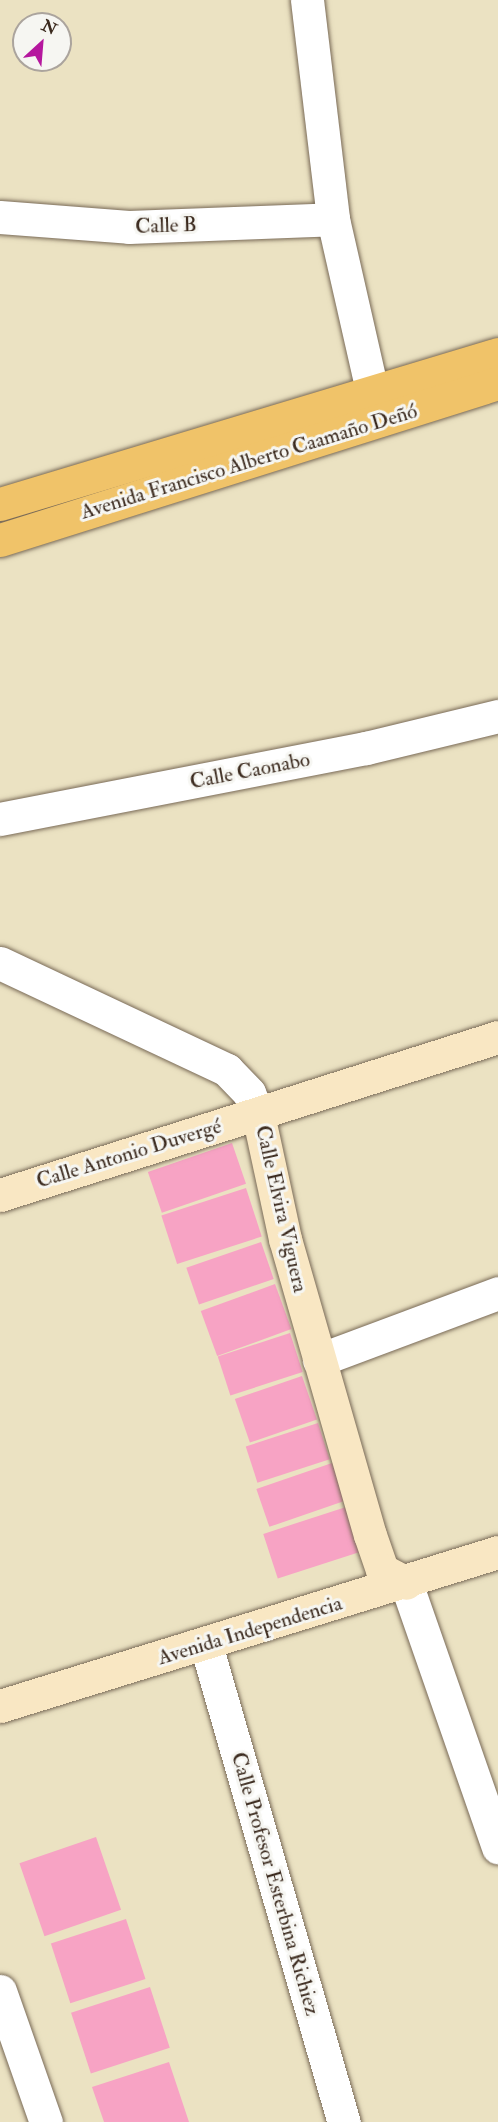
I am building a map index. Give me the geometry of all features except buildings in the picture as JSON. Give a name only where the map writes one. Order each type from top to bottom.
[{"type":"main road","name":"Avenida Francisco Alberto Caamaño Deñó","points":[[0,504],[498,354]]},
{"type":"main road","name":"Avenida Francisco Alberto Caamaño Deñó","points":[[0,540],[498,383]]},
{"type":"main road","name":"Calle Antonio Duvergé","points":[[0,1194],[498,1037]]},
{"type":"main road","name":"Calle Elvira Viguera","points":[[258,1114],[268,1173],[380,1567],[406,1583]]},
{"type":"main road","name":"Avenida Independencia","points":[[0,1706],[207,1645],[498,1552]]},
{"type":"street","points":[[307,0],[333,219],[372,391]]},
{"type":"street","name":"Calle B","points":[[0,217],[129,227],[333,219]]},
{"type":"street","name":"Calle Caonabo","points":[[0,819],[366,748],[498,716]]},
{"type":"street","name":"Calle Elvira Viguera","points":[[2,965],[226,1070],[249,1093],[258,1114]]},
{"type":"street","points":[[320,1360],[498,1293]]},
{"type":"street","points":[[406,1583],[498,1847]]},
{"type":"street","name":"Calle Profesor Esterbina Richiez","points":[[207,1645],[344,2122]]},
{"type":"street","points":[[0,1991],[46,2122]]}]
